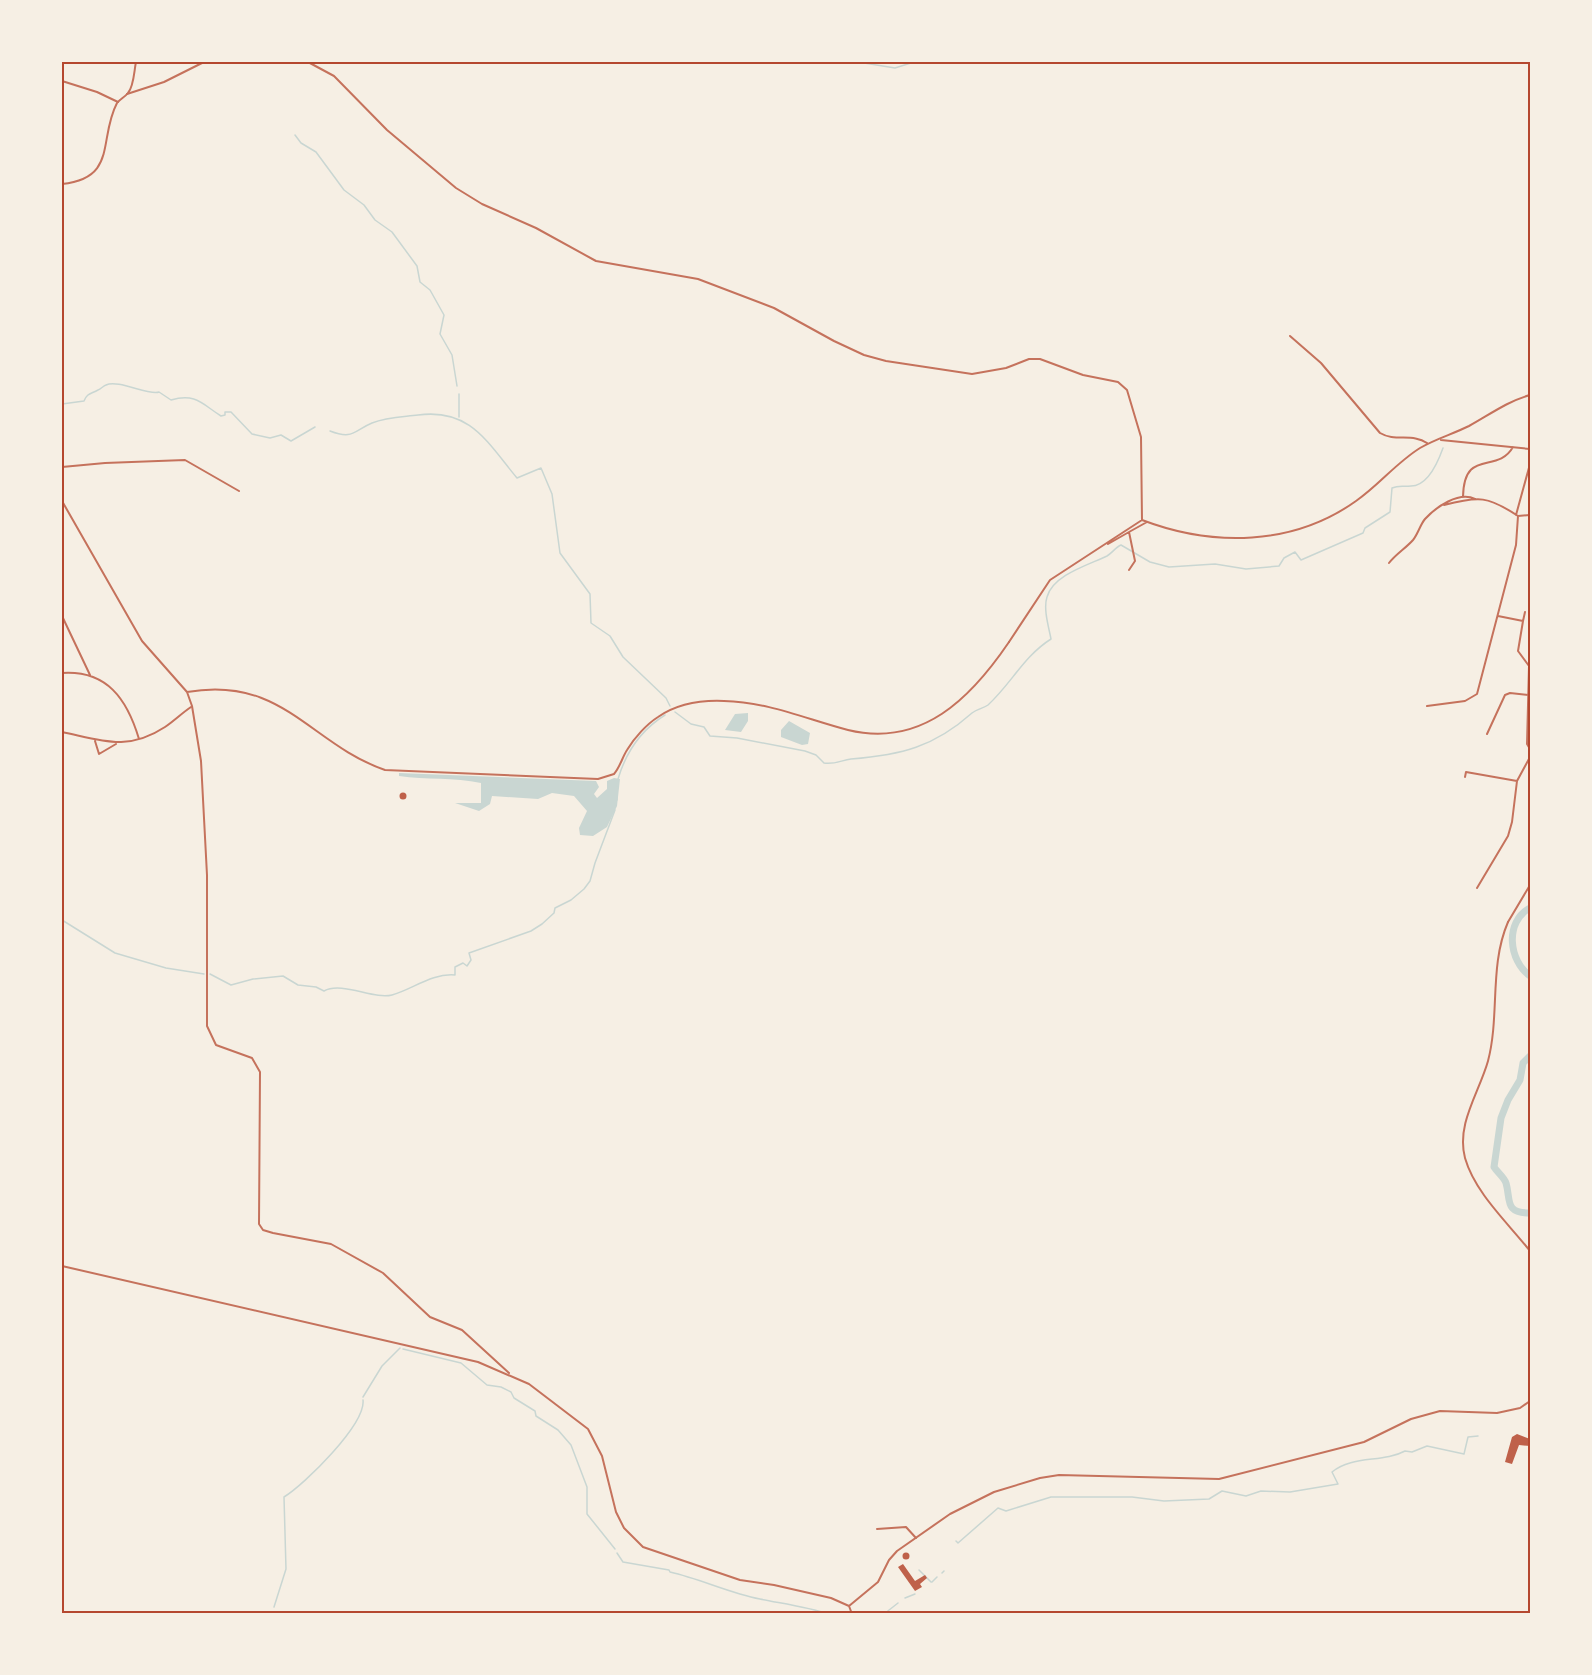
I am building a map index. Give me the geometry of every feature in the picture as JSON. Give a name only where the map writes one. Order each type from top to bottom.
[{"type":"street","points":[[128,94],[136,62]]},
{"type":"street","points":[[62,184],[84,179],[99,166],[118,102],[128,94],[164,82],[204,62]]},
{"type":"street","points":[[308,62],[325,68],[387,130],[456,188],[482,204],[536,228],[583,255],[615,266],[698,279],[774,308],[864,355],[946,372],[989,372],[1029,359],[1040,359],[1083,375],[1118,382],[1127,390],[1141,437],[1142,520]]},
{"type":"street","points":[[62,81],[97,92],[118,102]]},
{"type":"street","points":[[1290,336],[1322,363],[1362,408],[1375,429],[1390,438],[1417,438],[1427,444]]},
{"type":"street","points":[[1142,520],[1173,532],[1203,536],[1254,538],[1282,535],[1333,514],[1356,501],[1395,466],[1427,444],[1440,440],[1530,395]]},
{"type":"street","points":[[1440,440],[1530,449]]},
{"type":"street","points":[[1463,497],[1464,481],[1470,469],[1483,462],[1505,457],[1513,447]]},
{"type":"street","points":[[62,467],[185,460],[239,491]]},
{"type":"street","points":[[1427,706],[1465,701],[1477,694],[1516,545],[1517,516],[1530,464]]},
{"type":"street","points":[[1389,563],[1397,552],[1413,541],[1425,519],[1449,501],[1463,497],[1490,499],[1517,516],[1530,515]]},
{"type":"street","points":[[1444,506],[1475,498]]},
{"type":"street","points":[[62,501],[142,641],[187,692],[192,706],[199,736],[205,823],[207,1026],[216,1045],[252,1058],[260,1072],[260,1224],[263,1230],[331,1244],[383,1273],[430,1317],[462,1330],[509,1373],[554,1401],[588,1429],[602,1456],[616,1512],[624,1528],[638,1544],[666,1557],[740,1580],[831,1598],[849,1606],[852,1614]]},
{"type":"street","points":[[187,692],[227,690],[278,704],[368,762],[385,770],[598,779],[614,774],[629,747],[654,720],[691,704],[717,700],[758,703],[849,730],[874,733],[909,730],[939,716],[967,693],[1009,642],[1050,580],[1142,520]]},
{"type":"street","points":[[1106,543],[1147,522]]},
{"type":"street","points":[[1128,570],[1134,561],[1129,532]]},
{"type":"street","points":[[1525,612],[1518,651],[1529,666],[1527,744],[1530,749]]},
{"type":"street","points":[[62,616],[90,675],[120,697],[130,713],[139,739]]},
{"type":"street","points":[[1498,616],[1523,621]]},
{"type":"street","points":[[62,673],[90,675]]},
{"type":"street","points":[[1487,735],[1505,695],[1527,695]]},
{"type":"street","points":[[62,732],[95,741],[118,743],[139,739],[158,732],[192,706]]},
{"type":"street","points":[[95,741],[99,754],[118,743]]},
{"type":"street","points":[[1477,888],[1508,836],[1517,781],[1530,758]]},
{"type":"street","points":[[1465,777],[1466,772],[1517,781]]},
{"type":"street","points":[[1530,885],[1508,922],[1501,940],[1488,1059],[1468,1115],[1463,1140],[1465,1159],[1475,1180],[1530,1251]]},
{"type":"street","points":[[62,1266],[478,1362],[509,1373]]},
{"type":"street","points":[[849,1606],[878,1582],[891,1556],[916,1538],[964,1507],[994,1492],[1040,1478],[1059,1475],[1219,1479],[1364,1442],[1411,1419],[1440,1412],[1486,1414],[1520,1408],[1530,1401]]},
{"type":"street","points":[[877,1529],[906,1527],[916,1538]]},
{"type":"shaded area","points":[[748,713],[748,721],[741,732],[725,730],[735,714]]},
{"type":"shaded area","points":[[789,721],[810,733],[808,744],[802,745],[781,737],[781,730]]},
{"type":"shaded area","points":[[399,773],[596,781],[599,787],[594,794],[597,798],[607,789],[607,781],[614,778],[620,779],[617,806],[607,827],[593,836],[580,835],[579,828],[587,811],[574,796],[552,793],[538,799],[492,796],[490,804],[479,811],[455,803],[481,803],[481,783],[399,776]]},
{"type":"building","points":[[403,793],[406,796],[403,799],[400,796]]},
{"type":"building","points":[[1517,1434],[1530,1439],[1530,1446],[1519,1445],[1512,1464],[1505,1462],[1512,1437]]},
{"type":"building","points":[[906,1553],[909,1556],[906,1559],[903,1556]]},
{"type":"building","points":[[903,1564],[915,1581],[925,1575],[927,1578],[920,1584],[922,1587],[915,1591],[898,1567]]},
{"type":"waterway","points":[[858,62],[895,68],[914,62]]},
{"type":"waterway","points":[[295,135],[301,143],[316,152],[344,190],[364,205],[375,220],[392,232],[417,266],[420,282],[430,290],[444,315],[440,334],[452,355],[457,386]]},
{"type":"waterway","points":[[62,404],[84,401],[88,395],[105,385],[118,384],[148,392],[159,392],[171,400],[193,399],[221,416],[225,415],[225,412],[231,412],[252,434],[270,438],[281,435],[291,441],[315,427]]},
{"type":"waterway","points":[[459,394],[459,417]]},
{"type":"waterway","points":[[330,431],[348,435],[389,418],[436,414],[464,422],[476,430],[517,478],[541,468],[552,494],[560,553],[590,594],[591,623],[610,636],[623,657],[666,698],[670,706]]},
{"type":"waterway","points":[[675,712],[691,724],[704,727],[710,736],[737,738],[805,751],[816,755],[824,763],[886,755],[916,747],[944,734],[974,712],[988,705],[1025,662],[1051,639],[1046,613],[1047,597],[1056,583],[1072,572],[1107,556],[1121,545],[1150,562],[1169,567],[1215,564],[1246,569],[1279,566],[1284,558],[1295,552],[1301,560],[1363,533],[1365,528],[1390,512],[1392,488],[1417,485],[1422,482],[1432,472],[1443,448]]},
{"type":"waterway","points":[[618,779],[625,760],[636,742],[665,715]]},
{"type":"waterway","points":[[617,787],[617,800]]},
{"type":"waterway","points":[[210,974],[231,985],[253,979],[283,976],[298,985],[316,987],[324,991],[340,988],[385,996],[438,976],[455,975],[455,967],[463,963],[467,966],[471,960],[469,953],[531,931],[554,913],[555,908],[571,900],[584,889],[590,881],[615,810]]},
{"type":"waterway","points":[[1530,908],[1516,922],[1512,942],[1517,961],[1530,976]]},
{"type":"waterway","points":[[62,920],[115,953],[166,968],[204,974]]},
{"type":"waterway","points":[[1530,1056],[1523,1063],[1520,1080],[1501,1118],[1494,1167],[1505,1181],[1512,1208],[1516,1211],[1530,1213]]},
{"type":"waterway","points":[[363,1397],[382,1366],[400,1348]]},
{"type":"waterway","points":[[403,1349],[461,1363],[487,1385],[501,1387],[511,1392],[514,1398],[535,1411],[536,1416],[558,1430],[571,1445],[587,1487],[587,1514],[615,1549]]},
{"type":"waterway","points":[[274,1607],[286,1569],[284,1497],[319,1467],[345,1438],[355,1424],[363,1400]]},
{"type":"waterway","points":[[956,1541],[958,1543],[998,1508],[1006,1511],[1051,1497],[1132,1497],[1164,1501],[1209,1499],[1222,1491],[1246,1496],[1261,1491],[1290,1492],[1338,1484],[1332,1472],[1358,1461],[1387,1457],[1405,1451],[1412,1452],[1427,1446],[1464,1454],[1468,1437],[1478,1436]]},
{"type":"waterway","points":[[617,1553],[623,1562],[669,1570],[726,1590],[828,1614]]},
{"type":"waterway","points":[[919,1570],[931,1582]]},
{"type":"waterway","points":[[932,1582],[937,1577]]},
{"type":"waterway","points":[[905,1598],[915,1594]]},
{"type":"waterway","points":[[884,1614],[898,1603]]}]
